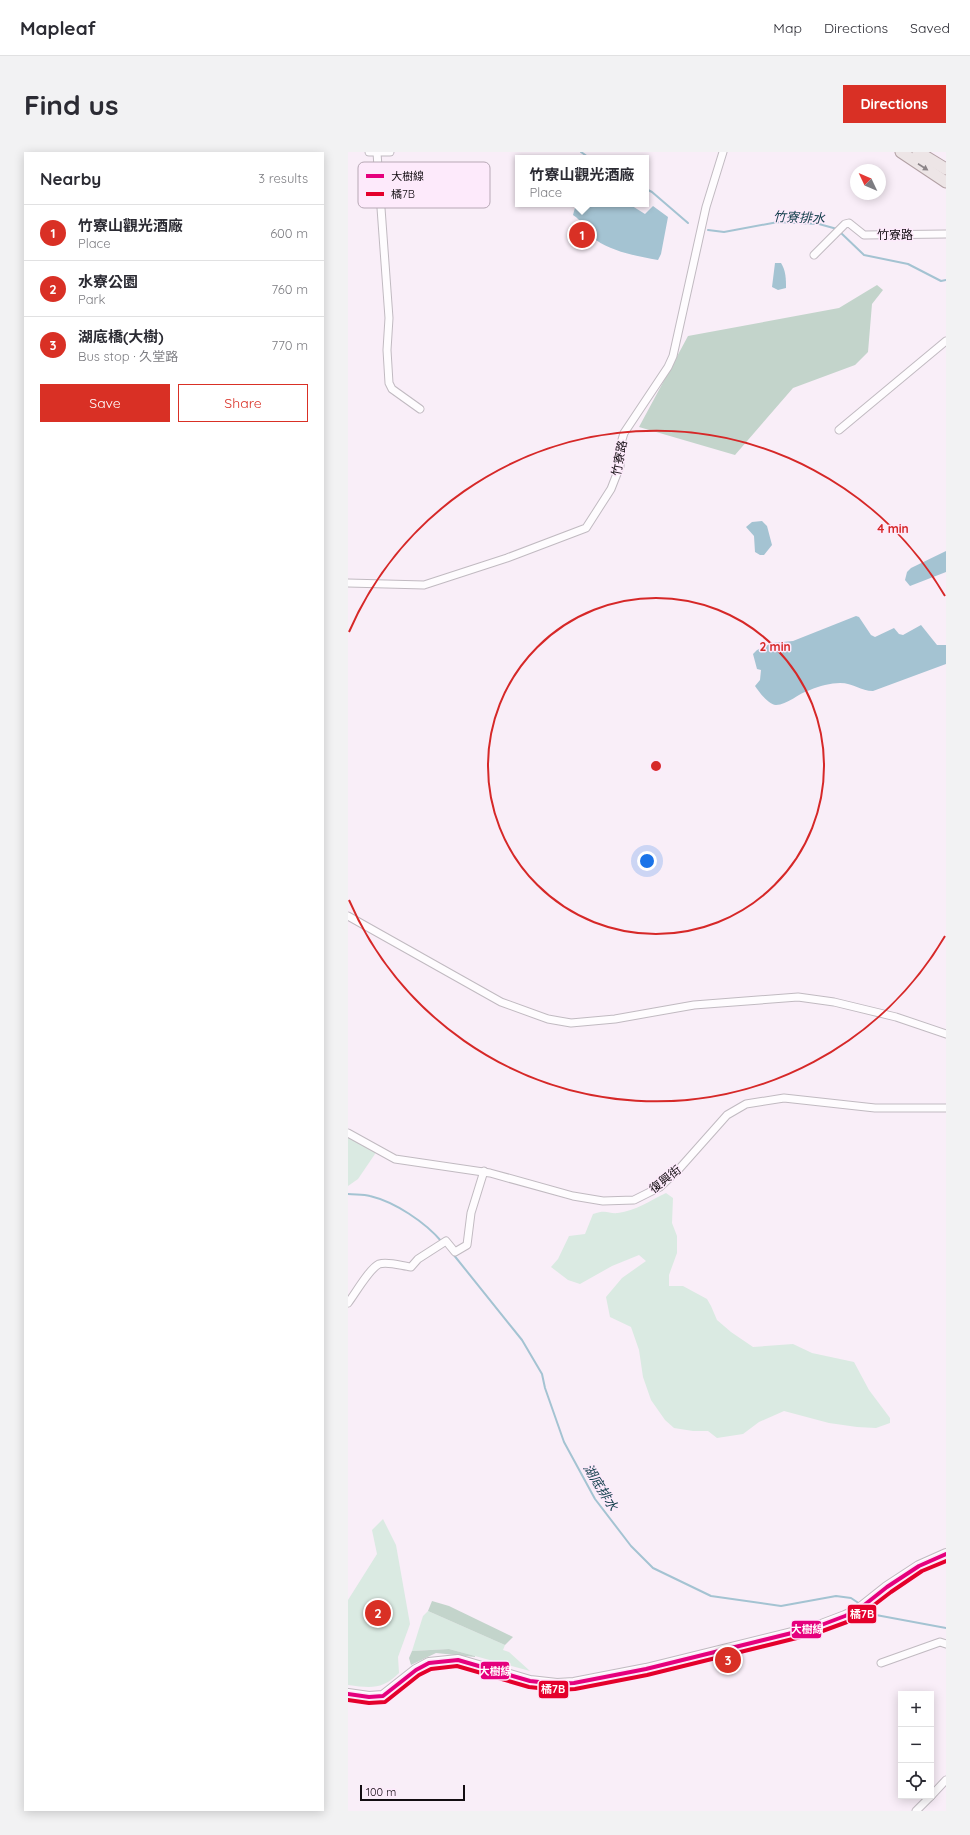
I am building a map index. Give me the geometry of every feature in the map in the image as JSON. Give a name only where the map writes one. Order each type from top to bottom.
[{"type":"main road","points":[[901,152],[946,182]]},
{"type":"main road","points":[[918,152],[946,169]]},
{"type":"street","points":[[369,152],[390,152]]},
{"type":"street","name":"竹寮路","points":[[348,583],[424,585],[508,558],[586,528],[612,489],[620,466],[621,443],[624,433],[668,367],[673,356],[706,207],[723,152]]},
{"type":"street","points":[[377,153],[378,162]]},
{"type":"street","points":[[381,208],[389,318],[387,350],[389,383],[392,389],[420,409]]},
{"type":"street","name":"竹寮路","points":[[814,255],[845,224],[849,223],[864,235],[946,234]]},
{"type":"street","points":[[839,430],[946,341]]},
{"type":"street","points":[[348,916],[501,1002],[548,1019],[571,1023],[615,1019],[694,1005],[798,997],[834,1002],[896,1017],[946,1034]]},
{"type":"street","name":"復興街","points":[[348,1133],[395,1158],[484,1171],[573,1196],[603,1201],[634,1200],[660,1187],[679,1169],[727,1116],[746,1104],[784,1098],[875,1108],[946,1108]]},
{"type":"street","points":[[348,1304],[370,1272],[379,1264],[388,1263],[411,1267],[418,1259],[446,1241],[455,1252],[467,1246],[471,1213],[484,1171]]},
{"type":"street","points":[[348,1694],[369,1697],[383,1696],[416,1670],[429,1663],[458,1660],[530,1681],[557,1684],[574,1683],[646,1669],[757,1643],[816,1627],[858,1610],[919,1566],[946,1554]]},
{"type":"street","points":[[881,1663],[940,1642],[946,1644]]},
{"type":"street","points":[[934,1793],[946,1780]]},
{"type":"street","points":[[916,1811],[928,1799]]},
{"type":"shaded area","points":[[877,285],[883,290],[872,304],[868,352],[855,365],[793,388],[735,455],[639,427],[688,336],[839,308]]},
{"type":"shaded area","points":[[348,1136],[377,1151],[358,1179],[348,1186]]},
{"type":"shaded area","points":[[666,1193],[673,1198],[672,1223],[677,1236],[677,1253],[669,1275],[669,1286],[683,1286],[707,1299],[717,1320],[731,1332],[753,1347],[793,1344],[812,1353],[854,1362],[869,1390],[890,1418],[890,1423],[876,1428],[857,1427],[829,1423],[784,1411],[759,1422],[743,1434],[717,1438],[708,1431],[693,1431],[674,1428],[665,1420],[651,1400],[643,1377],[639,1350],[631,1327],[610,1317],[606,1297],[622,1278],[646,1261],[639,1255],[612,1266],[580,1284],[568,1280],[551,1267],[558,1259],[569,1236],[585,1234],[593,1214],[601,1212],[624,1212],[637,1208]]},
{"type":"shaded area","points":[[383,1519],[396,1545],[410,1624],[398,1657],[399,1673],[393,1679],[381,1685],[370,1687],[348,1685],[348,1600],[377,1554],[372,1530]]},
{"type":"shaded area","points":[[432,1601],[449,1606],[513,1637],[505,1645],[428,1611]]},
{"type":"shaded area","points":[[428,1611],[505,1645],[503,1650],[509,1652],[530,1671],[449,1649],[412,1651],[423,1616]]},
{"type":"shaded area","points":[[449,1649],[475,1657],[436,1653],[411,1665],[409,1658],[412,1651]]},
{"type":"water","points":[[653,206],[668,217],[661,254],[658,260],[610,248],[596,240],[580,220],[573,215],[575,207],[634,207],[645,214]]},
{"type":"water","points":[[775,263],[781,263],[783,266],[786,288],[778,290],[772,287]]},
{"type":"water","points":[[762,521],[767,526],[772,545],[764,555],[760,555],[755,552],[754,536],[746,527],[752,522]]},
{"type":"water","points":[[946,551],[946,572],[910,586],[905,580],[907,572],[911,568]]},
{"type":"water","points":[[856,616],[859,617],[871,635],[875,637],[894,628],[899,634],[903,635],[921,625],[937,645],[946,645],[946,664],[873,691],[865,690],[845,683],[825,685],[776,705],[767,700],[755,686],[760,680],[761,670],[757,669],[753,654],[757,650],[772,643],[793,641]]},
{"type":"waterway","points":[[581,152],[585,155]]},
{"type":"waterway","points":[[649,190],[688,223]]},
{"type":"waterway","name":"竹寮排水","points":[[708,230],[724,232],[778,222],[819,224],[837,229]]},
{"type":"waterway","name":"竹寮排水","points":[[840,232],[864,255],[908,264],[941,281],[946,280]]},
{"type":"waterway","name":"湖底排水","points":[[348,1194],[370,1196],[399,1208],[427,1227],[442,1242]]},
{"type":"waterway","name":"湖底排水","points":[[453,1254],[522,1340],[542,1374],[545,1388],[564,1442],[595,1499],[631,1546],[653,1568],[711,1596],[781,1606],[836,1596],[851,1598],[860,1604]]},
{"type":"waterway","name":"湖底排水","points":[[866,1608],[876,1615],[946,1628]]},
{"type":"transit line","name":"大樹線","points":[[348,1694],[369,1697],[383,1696],[416,1670],[429,1663],[458,1660],[530,1681],[557,1684],[574,1683],[646,1669],[816,1627],[845,1616],[858,1610],[887,1587],[919,1566],[946,1554]]},
{"type":"transit line","name":"橘7B","points":[[348,1700],[369,1703],[385,1702],[419,1675],[431,1669],[457,1666],[529,1687],[557,1690],[575,1689],[647,1675],[817,1633],[847,1622],[861,1615],[922,1571],[946,1561]]},
{"type":"place","name":"竹寮山觀光酒廠","points":[[582,235]]},
{"type":"place","name":"水寮公園","points":[[378,1613]]},
{"type":"place","name":"湖底橋(大樹)","points":[[728,1660]]}]
